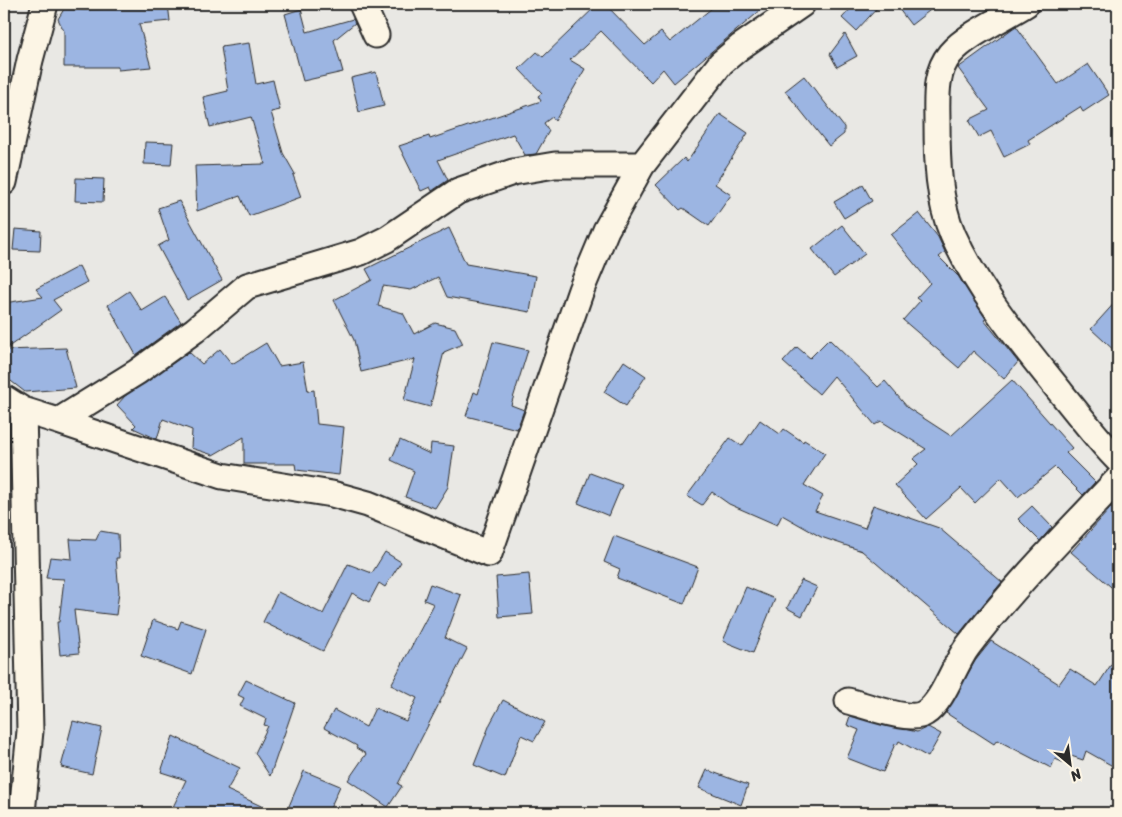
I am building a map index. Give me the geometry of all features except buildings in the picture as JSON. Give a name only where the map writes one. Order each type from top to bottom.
[{"type":"street","points":[[4,182],[30,60],[45,4]]},
{"type":"street","points":[[362,4],[376,35]]},
{"type":"street","points":[[22,813],[30,732],[13,404],[222,476],[324,493],[368,504],[489,554],[581,290],[606,230],[642,165],[721,63],[740,46],[802,4]]},
{"type":"street","points":[[1026,4],[965,41],[950,54],[942,69],[937,84],[937,156],[943,202],[952,234],[982,287],[1026,349],[1118,460]]},
{"type":"street","points":[[58,421],[136,372],[195,330],[247,286],[361,252],[387,239],[458,191],[513,172],[556,165],[642,165]]},
{"type":"street","points":[[848,701],[912,717],[925,713],[934,705],[966,648],[987,622],[1118,479]]}]
